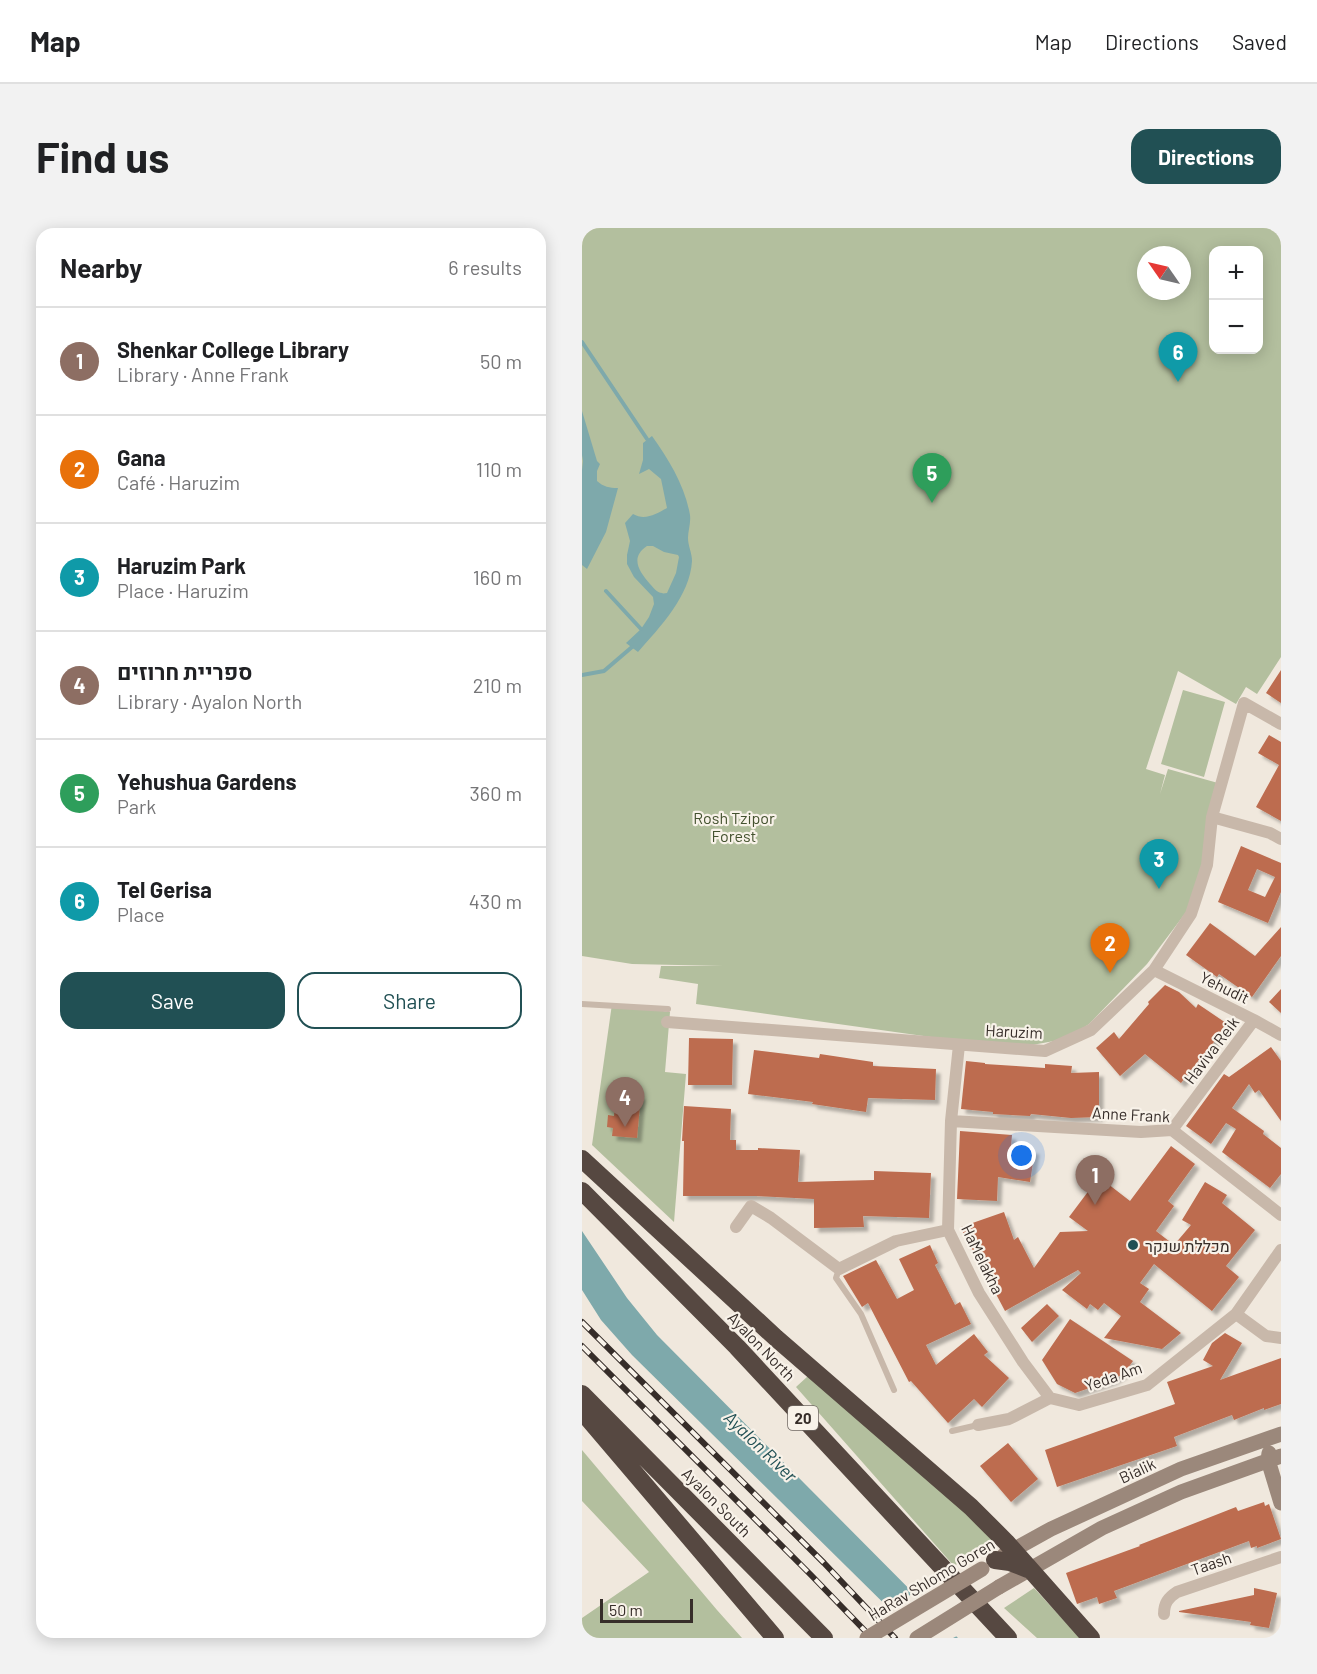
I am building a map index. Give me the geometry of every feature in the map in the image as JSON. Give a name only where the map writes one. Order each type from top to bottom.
[{"type":"highway","points":[[582,1159],[776,1338],[971,1507],[1013,1550],[1091,1638]]},
{"type":"highway","name":"Ayalon North","points":[[587,1197],[737,1347],[1008,1638]]},
{"type":"highway","name":"Ayalon South","points":[[582,1394],[824,1638]]},
{"type":"highway","points":[[582,1411],[775,1638]]},
{"type":"highway","points":[[988,1564],[1010,1562],[1029,1570]]},
{"type":"main road","name":"Bialik","points":[[1013,1550],[1051,1529],[1180,1469],[1278,1439]]},
{"type":"main road","points":[[1278,1439],[1274,1458],[1281,1503]]},
{"type":"main road","points":[[917,1638],[999,1587],[1102,1528],[1181,1492],[1274,1458]]},
{"type":"main road","name":"HaRav Shlomo Goren","points":[[867,1638],[1013,1550]]},
{"type":"street","name":"Haruzim","points":[[668,1016],[959,1045],[1045,1051],[1091,1030],[1154,970],[1191,914],[1207,865],[1212,817],[1244,703],[1281,724]]},
{"type":"street","points":[[1212,817],[1270,833],[1281,839]]},
{"type":"street","name":"Yehudit","points":[[1154,970],[1281,1035]]},
{"type":"street","name":"Haviva Reik","points":[[1172,1130],[1254,1020]]},
{"type":"street","name":"HaMelakha","points":[[959,1045],[951,1121],[948,1230],[979,1293],[1023,1362],[1050,1398]]},
{"type":"street","name":"Anne Frank","points":[[951,1121],[1141,1132],[1172,1130],[1281,1215]]},
{"type":"street","points":[[736,1227],[751,1206],[771,1218],[839,1269],[896,1241],[948,1230]]},
{"type":"street","name":"Yeda Am","points":[[1050,1398],[1079,1405],[1147,1385],[1236,1314],[1281,1250]]},
{"type":"street","points":[[1236,1314],[1266,1336],[1281,1338]]},
{"type":"street","points":[[978,1425],[1009,1419],[1050,1398]]},
{"type":"street","name":"Taash","points":[[1164,1614],[1164,1606],[1170,1596],[1177,1592],[1281,1557]]},
{"type":"lane","points":[[582,1004],[668,1016]]},
{"type":"lane","points":[[839,1269],[836,1278],[861,1314],[894,1390]]},
{"type":"lane","points":[[952,1431],[978,1425]]},
{"type":"green space","name":"Rosh Tzipor Forest","points":[[582,228],[1281,228],[1281,657],[1257,694],[1246,687],[1236,704],[1178,671],[1146,769],[1165,775],[1160,794],[1168,769],[1218,783],[1202,866],[1187,911],[1147,964],[1089,1024],[1079,1031],[1054,1041],[1032,1045],[959,1041],[696,1004],[698,984],[659,978],[661,966],[723,966],[632,964],[582,956]]},
{"type":"green space","points":[[1183,690],[1225,702],[1204,777],[1161,764]]},
{"type":"green space","points":[[612,1004],[670,1012],[665,1072],[686,1074],[674,1222],[592,1145]]},
{"type":"green space","points":[[808,1376],[964,1510],[993,1541],[954,1566],[796,1387]]},
{"type":"green space","points":[[582,1450],[742,1638],[582,1638],[582,1618],[649,1572],[582,1501]]},
{"type":"green space","points":[[1034,1588],[1080,1638],[1037,1638],[1004,1608]]},
{"type":"water","points":[[582,411],[597,461],[600,464],[597,481],[607,487],[618,488],[606,532],[587,569],[582,565]]},
{"type":"water","points":[[652,436],[680,484],[690,515],[688,538],[692,561],[690,574],[680,599],[638,652],[626,643],[641,629],[654,604],[653,597],[634,577],[627,564],[630,541],[625,523],[633,514],[646,517],[667,508],[661,479],[649,469],[639,474],[643,460],[643,443]],"holes":[[[647,546],[653,546],[679,557],[676,573],[667,593],[655,590],[638,565],[638,555]]]},
{"type":"water","name":"Ayalon River","points":[[582,1231],[627,1298],[657,1335],[958,1638],[919,1638],[632,1355],[601,1320],[582,1290]]},
{"type":"pier","points":[[917,1591],[959,1635],[953,1638],[915,1638],[886,1609]]},
{"type":"building","points":[[1281,670],[1281,703],[1266,693]]},
{"type":"building","points":[[1269,735],[1281,742],[1281,821],[1256,807],[1279,765],[1258,753]]},
{"type":"building","points":[[1241,846],[1281,863],[1281,892],[1268,923],[1218,902]],"holes":[[[1257,869],[1275,877],[1265,897],[1248,890]]]},
{"type":"building","points":[[1210,923],[1255,956],[1281,927],[1281,956],[1252,997],[1219,974],[1217,977],[1186,955]]},
{"type":"building","points":[[1165,985],[1179,992],[1196,1008],[1198,1004],[1226,1023],[1210,1048],[1181,1083],[1145,1054],[1120,1076],[1096,1048],[1114,1032],[1119,1039],[1149,1004],[1148,1002]]},
{"type":"building","points":[[1281,989],[1281,1013],[1269,1002]]},
{"type":"building","points":[[689,1038],[733,1039],[732,1085],[688,1085]]},
{"type":"building","points":[[1271,1047],[1281,1061],[1281,1121],[1259,1090],[1255,1093],[1249,1084],[1232,1108],[1264,1131],[1263,1134],[1281,1148],[1281,1174],[1270,1188],[1222,1152],[1236,1129],[1226,1123],[1211,1144],[1186,1126],[1224,1074],[1229,1077]]},
{"type":"building","points":[[754,1050],[819,1058],[820,1054],[873,1062],[873,1066],[936,1069],[935,1100],[868,1098],[866,1112],[812,1104],[813,1102],[748,1094]]},
{"type":"building","points":[[966,1061],[1045,1068],[1045,1064],[1072,1066],[1071,1073],[1099,1072],[1099,1117],[993,1114],[993,1112],[961,1109]]},
{"type":"building","points":[[616,1093],[641,1095],[637,1138],[612,1136],[613,1128],[607,1127],[608,1115],[614,1116]]},
{"type":"building","points":[[684,1106],[731,1109],[730,1140],[736,1140],[736,1150],[758,1150],[758,1148],[800,1150],[798,1182],[874,1180],[874,1171],[931,1173],[929,1218],[863,1216],[864,1227],[814,1228],[814,1199],[683,1196]]},
{"type":"building","points":[[960,1131],[1012,1135],[1011,1146],[1035,1150],[1030,1182],[998,1177],[997,1201],[957,1199]]},
{"type":"building","points":[[1171,1146],[1195,1164],[1168,1201],[1174,1206],[1156,1231],[1174,1245],[1191,1225],[1182,1220],[1205,1182],[1227,1195],[1222,1203],[1255,1230],[1226,1266],[1239,1277],[1212,1311],[1154,1264],[1140,1283],[1149,1289],[1140,1302],[1181,1333],[1162,1349],[1104,1338],[1121,1316],[1104,1303],[1098,1310],[1090,1304],[1087,1309],[1062,1290],[1081,1273],[1078,1270],[1005,1311],[969,1243],[967,1244],[961,1227],[1004,1212],[1014,1240],[1018,1237],[1034,1268],[1060,1232],[1088,1231],[1069,1217],[1099,1177],[1130,1201]]},
{"type":"building","points":[[930,1245],[938,1263],[935,1265],[955,1305],[960,1302],[971,1324],[926,1345],[936,1365],[974,1334],[988,1352],[984,1355],[1009,1378],[982,1407],[974,1399],[948,1423],[911,1381],[909,1382],[868,1303],[862,1307],[843,1276],[876,1260],[897,1299],[914,1290],[899,1259]]},
{"type":"building","points":[[1047,1304],[1059,1316],[1032,1342],[1021,1328]]},
{"type":"building","points":[[1070,1319],[1133,1361],[1124,1373],[1113,1380],[1075,1393],[1057,1384],[1042,1360]]},
{"type":"building","points":[[1225,1333],[1242,1343],[1220,1380],[1281,1358],[1281,1404],[1234,1420],[1232,1415],[1174,1437],[1177,1446],[1057,1487],[1045,1450],[1175,1404],[1167,1382],[1213,1366],[1203,1360],[1212,1343]]},
{"type":"building","points":[[1008,1443],[1038,1479],[1011,1502],[980,1466]]},
{"type":"building","points":[[1264,1502],[1265,1506],[1269,1504],[1281,1539],[1257,1548],[1257,1546],[1251,1548],[1249,1541],[1114,1591],[1117,1598],[1099,1604],[1097,1597],[1077,1604],[1066,1573],[1236,1507],[1238,1511]]},
{"type":"building","points":[[1254,1588],[1277,1593],[1269,1628],[1250,1625],[1251,1622],[1179,1612],[1254,1595]]},
{"type":"waterway","points":[[582,342],[647,439]]},
{"type":"waterway","points":[[606,591],[641,629]]},
{"type":"waterway","points":[[582,675],[604,671],[632,647]]},
{"type":"railway","points":[[582,1322],[824,1563],[895,1638]]},
{"type":"railway","points":[[582,1346],[872,1638]]},
{"type":"place","name":"Tel Gerisa","points":[[1178,382]]},
{"type":"place","name":"Yehushua Gardens","points":[[932,503]]},
{"type":"place","name":"Haruzim Park","points":[[1159,889]]},
{"type":"place","name":"Gana","points":[[1110,973]]},
{"type":"place","name":"ספריית חרוזים","points":[[625,1127]]},
{"type":"place","name":"Shenkar College Library","points":[[1095,1205]]},
{"type":"place","name":"מכללת שנקר","points":[[1133,1245]]}]
